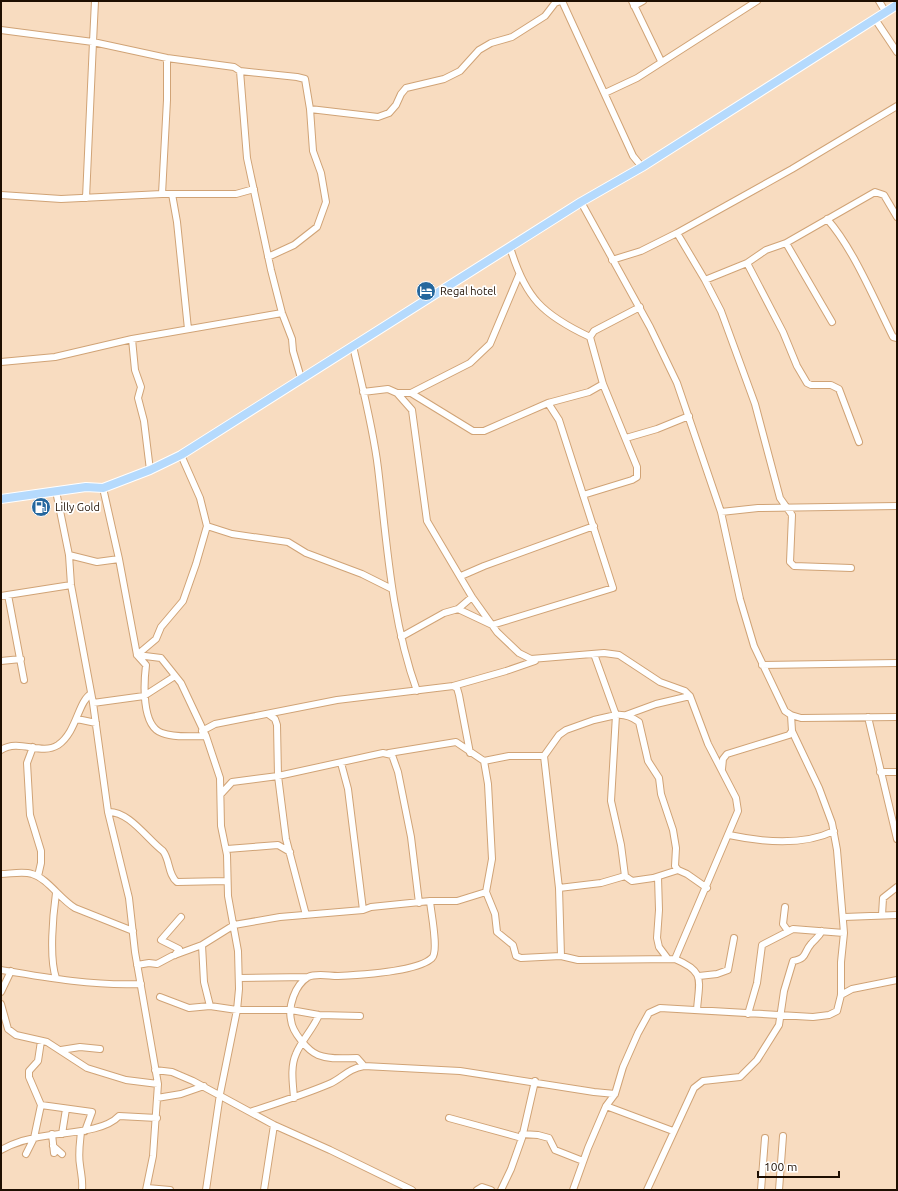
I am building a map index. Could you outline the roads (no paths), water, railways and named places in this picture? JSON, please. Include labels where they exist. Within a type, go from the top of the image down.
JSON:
[{"type":"main road","points":[[1,499],[86,487],[103,488],[150,470],[181,454],[581,202],[642,167],[875,19],[885,11],[897,5]]},
{"type":"street","points":[[86,198],[95,1]]},
{"type":"street","points":[[310,109],[378,117],[389,113],[396,105],[400,94],[406,88],[444,79],[460,71],[479,50],[491,43],[512,37],[545,16],[556,3],[561,1],[634,156],[642,167]]},
{"type":"street","points":[[643,1],[633,3],[661,61]]},
{"type":"street","points":[[605,93],[637,78],[661,61],[757,1]]},
{"type":"street","points":[[879,1],[885,11]]},
{"type":"street","points":[[875,19],[897,52]]},
{"type":"street","points":[[1,30],[93,42],[167,58],[234,67],[240,71],[305,79],[310,109],[313,151],[320,173],[326,202],[317,227],[294,245],[268,257]]},
{"type":"street","points":[[162,194],[167,100],[167,58]]},
{"type":"street","points":[[240,71],[244,138],[254,189],[268,257],[282,313],[292,339],[293,352],[301,378]]},
{"type":"street","points":[[612,260],[641,251],[676,234],[774,179],[897,106]]},
{"type":"street","points":[[1,195],[61,199],[162,194],[236,194],[254,189]]},
{"type":"street","points":[[705,280],[746,263],[766,250],[786,243],[875,192],[884,195],[897,217]]},
{"type":"street","points":[[172,194],[177,222],[188,328]]},
{"type":"street","points":[[581,202],[640,308],[677,383],[720,512],[740,600],[754,646],[785,711],[791,715],[801,718],[897,717]]},
{"type":"street","points":[[827,219],[835,228],[867,284],[893,337],[897,338]]},
{"type":"street","points":[[676,234],[705,280],[721,311],[755,404],[780,498],[792,515],[790,562],[792,565],[851,568]]},
{"type":"street","points":[[786,243],[832,322]]},
{"type":"street","points":[[510,247],[519,275],[526,289],[541,307],[571,328],[590,337]]},
{"type":"street","points":[[746,263],[783,332],[803,378],[811,385],[831,385],[839,388],[859,442]]},
{"type":"street","points":[[397,394],[411,393],[470,363],[490,344],[519,275]]},
{"type":"street","points":[[583,495],[632,480],[637,477],[637,467],[603,384],[590,337],[594,331],[640,308]]},
{"type":"street","points":[[1,362],[55,357],[188,328],[282,313]]},
{"type":"street","points":[[132,339],[135,370],[141,387],[138,398],[144,421],[150,470]]},
{"type":"street","points":[[353,346],[378,468],[392,589],[401,637],[409,669],[417,690]]},
{"type":"street","points":[[411,393],[474,431],[484,431],[548,403],[589,392],[603,384]]},
{"type":"street","points":[[363,392],[388,389],[397,394],[412,410],[427,521],[461,576],[472,597],[492,625],[519,653],[530,659],[538,660]]},
{"type":"street","points":[[458,609],[492,625],[614,588],[559,420],[548,403]]},
{"type":"street","points":[[626,438],[657,429],[689,416]]},
{"type":"street","points":[[137,655],[156,639],[161,627],[183,601],[206,526],[200,498],[181,454]]},
{"type":"street","points":[[103,488],[119,560],[137,655],[146,665],[144,696],[152,726],[160,733],[204,734],[215,724],[337,700],[453,686],[538,660],[604,653],[619,655],[660,682],[686,691],[690,696],[708,744],[722,769],[738,805],[737,818],[676,959]]},
{"type":"street","points":[[56,491],[69,555],[71,585],[93,703],[108,812],[126,884],[158,1084],[157,1118],[153,1156],[147,1189],[170,1190]]},
{"type":"street","points":[[720,512],[787,507],[897,506]]},
{"type":"street","points":[[206,526],[232,534],[281,540],[306,553],[362,574],[392,589]]},
{"type":"street","points":[[461,576],[484,566],[594,526]]},
{"type":"street","points":[[69,555],[97,562],[119,560]]},
{"type":"street","points":[[1,596],[71,585]]},
{"type":"street","points":[[8,595],[24,680]]},
{"type":"street","points":[[401,637],[444,613],[458,609],[472,597]]},
{"type":"street","points":[[594,654],[616,715],[611,801],[626,876],[632,881],[658,877],[678,870]]},
{"type":"street","points":[[137,655],[160,658],[175,676],[204,734],[220,778],[221,826],[227,849],[228,896],[238,951],[239,978],[237,1010],[220,1094],[206,1190]]},
{"type":"street","points":[[1,661],[20,659]]},
{"type":"street","points":[[762,665],[897,663]]},
{"type":"street","points":[[93,703],[144,696],[175,676]]},
{"type":"street","points":[[453,686],[457,688],[459,695],[470,753]]},
{"type":"street","points":[[1,750],[12,745],[50,748],[57,745],[72,730],[85,698],[91,694]]},
{"type":"street","points":[[561,956],[559,888],[544,756],[559,735],[566,730],[594,720],[616,715],[626,715],[656,704],[690,696]]},
{"type":"street","points":[[268,714],[275,719],[277,725],[278,776],[286,839],[306,915]]},
{"type":"street","points":[[626,715],[639,722],[648,761],[659,778],[660,794],[673,830],[676,848],[675,866],[678,870],[687,874],[707,888]]},
{"type":"street","points":[[573,1190],[583,1161],[606,1106],[615,1094],[623,1067],[649,1013],[660,1008],[813,1017],[829,1015],[836,1011],[841,995],[841,962],[844,917],[834,831],[819,788],[792,731],[791,715]]},
{"type":"street","points":[[868,718],[897,840]]},
{"type":"street","points":[[77,719],[96,723]]},
{"type":"street","points":[[722,769],[723,759],[727,754],[789,735],[792,731]]},
{"type":"street","points":[[220,778],[232,782],[278,776],[389,753],[456,742],[465,732]]},
{"type":"street","points":[[456,742],[470,753],[484,761],[509,756],[544,756]]},
{"type":"street","points":[[33,747],[27,763],[30,815],[41,851],[41,863],[38,876]]},
{"type":"street","points":[[389,753],[394,758],[408,823],[419,903]]},
{"type":"street","points":[[484,761],[488,784],[492,859],[486,892],[495,914],[497,932],[513,945],[516,956],[521,958],[561,956],[578,960],[676,959],[691,966],[699,976],[697,1010]]},
{"type":"street","points":[[341,763],[348,789],[363,910]]},
{"type":"street","points":[[880,772],[897,772]]},
{"type":"street","points":[[221,794],[232,782]]},
{"type":"street","points":[[108,812],[119,812],[163,851],[173,879],[176,882],[227,881]]},
{"type":"street","points":[[730,835],[754,840],[788,840],[822,837],[834,831]]},
{"type":"street","points":[[227,849],[278,845],[286,839]]},
{"type":"street","points":[[278,845],[290,852]]},
{"type":"street","points":[[1,874],[31,873],[38,876],[75,908],[133,931]]},
{"type":"street","points":[[559,888],[601,883],[626,876]]},
{"type":"street","points":[[658,877],[659,910],[657,938],[659,947],[668,959]]},
{"type":"street","points":[[882,915],[882,898],[897,886]]},
{"type":"street","points":[[138,965],[149,963],[158,964],[175,955],[202,945],[234,926],[280,917],[363,910],[371,907],[457,901],[486,892]]},
{"type":"street","points":[[56,893],[53,918],[53,961],[56,978]]},
{"type":"street","points":[[239,978],[308,977],[403,970],[420,965],[432,958],[436,950],[430,902]]},
{"type":"street","points":[[785,907],[784,924],[788,931]]},
{"type":"street","points":[[844,917],[897,915]]},
{"type":"street","points":[[175,955],[180,948],[161,940],[181,918]]},
{"type":"street","points":[[748,1014],[757,983],[762,945],[793,929],[844,933]]},
{"type":"street","points":[[647,1190],[691,1092],[696,1085],[703,1081],[736,1078],[748,1071],[769,1043],[780,1025],[784,991],[793,961],[800,960],[806,955],[809,945],[818,938],[822,931]]},
{"type":"street","points":[[699,976],[716,974],[728,970],[734,938]]},
{"type":"street","points":[[202,945],[204,982],[210,1006]]},
{"type":"street","points":[[1,970],[89,984],[141,984]]},
{"type":"street","points":[[1,1000],[1,992],[11,971]]},
{"type":"street","points":[[308,977],[296,990],[291,1010],[292,1026],[304,1042],[316,1054],[326,1058],[357,1058],[364,1066]]},
{"type":"street","points":[[841,995],[852,989],[897,980]]},
{"type":"street","points":[[160,997],[189,1008],[210,1006],[237,1010],[291,1010],[319,1015],[360,1016]]},
{"type":"street","points":[[1,1004],[8,1030],[16,1035],[41,1041],[61,1050],[87,1068],[126,1080],[158,1084]]},
{"type":"street","points":[[294,1098],[292,1071],[296,1053],[313,1028],[319,1015]]},
{"type":"street","points":[[26,1154],[34,1138],[41,1105],[29,1077],[29,1071],[38,1061],[41,1041]]},
{"type":"street","points":[[61,1050],[80,1047],[100,1049]]},
{"type":"street","points":[[250,1112],[294,1098],[331,1083],[349,1070],[364,1066],[460,1071],[615,1094]]},
{"type":"street","points":[[155,1070],[172,1072],[204,1086],[274,1126],[330,1150],[412,1190]]},
{"type":"street","points":[[501,1190],[511,1169],[522,1136],[535,1081]]},
{"type":"street","points":[[158,1098],[180,1094],[204,1086]]},
{"type":"street","points":[[41,1105],[92,1112],[83,1132],[80,1164],[83,1177],[82,1190]]},
{"type":"street","points":[[606,1106],[673,1131]]},
{"type":"street","points":[[62,1134],[66,1109]]},
{"type":"street","points":[[1,1150],[34,1138],[52,1134],[83,1132],[114,1122],[119,1116],[157,1118]]},
{"type":"street","points":[[90,1117],[103,1125]]},
{"type":"street","points":[[449,1118],[522,1136],[538,1135],[549,1138],[555,1150],[583,1161]]},
{"type":"street","points":[[264,1190],[274,1126]]},
{"type":"street","points":[[52,1134],[54,1153]]},
{"type":"street","points":[[779,1190],[783,1136]]},
{"type":"street","points":[[761,1190],[765,1138]]},
{"type":"street","points":[[53,1146],[62,1154]]},
{"type":"street","points":[[477,1190],[482,1187],[491,1190]]},
{"type":"place","name":"Regal hotel","points":[[426,291]]},
{"type":"place","name":"Lilly Gold","points":[[41,507]]}]
